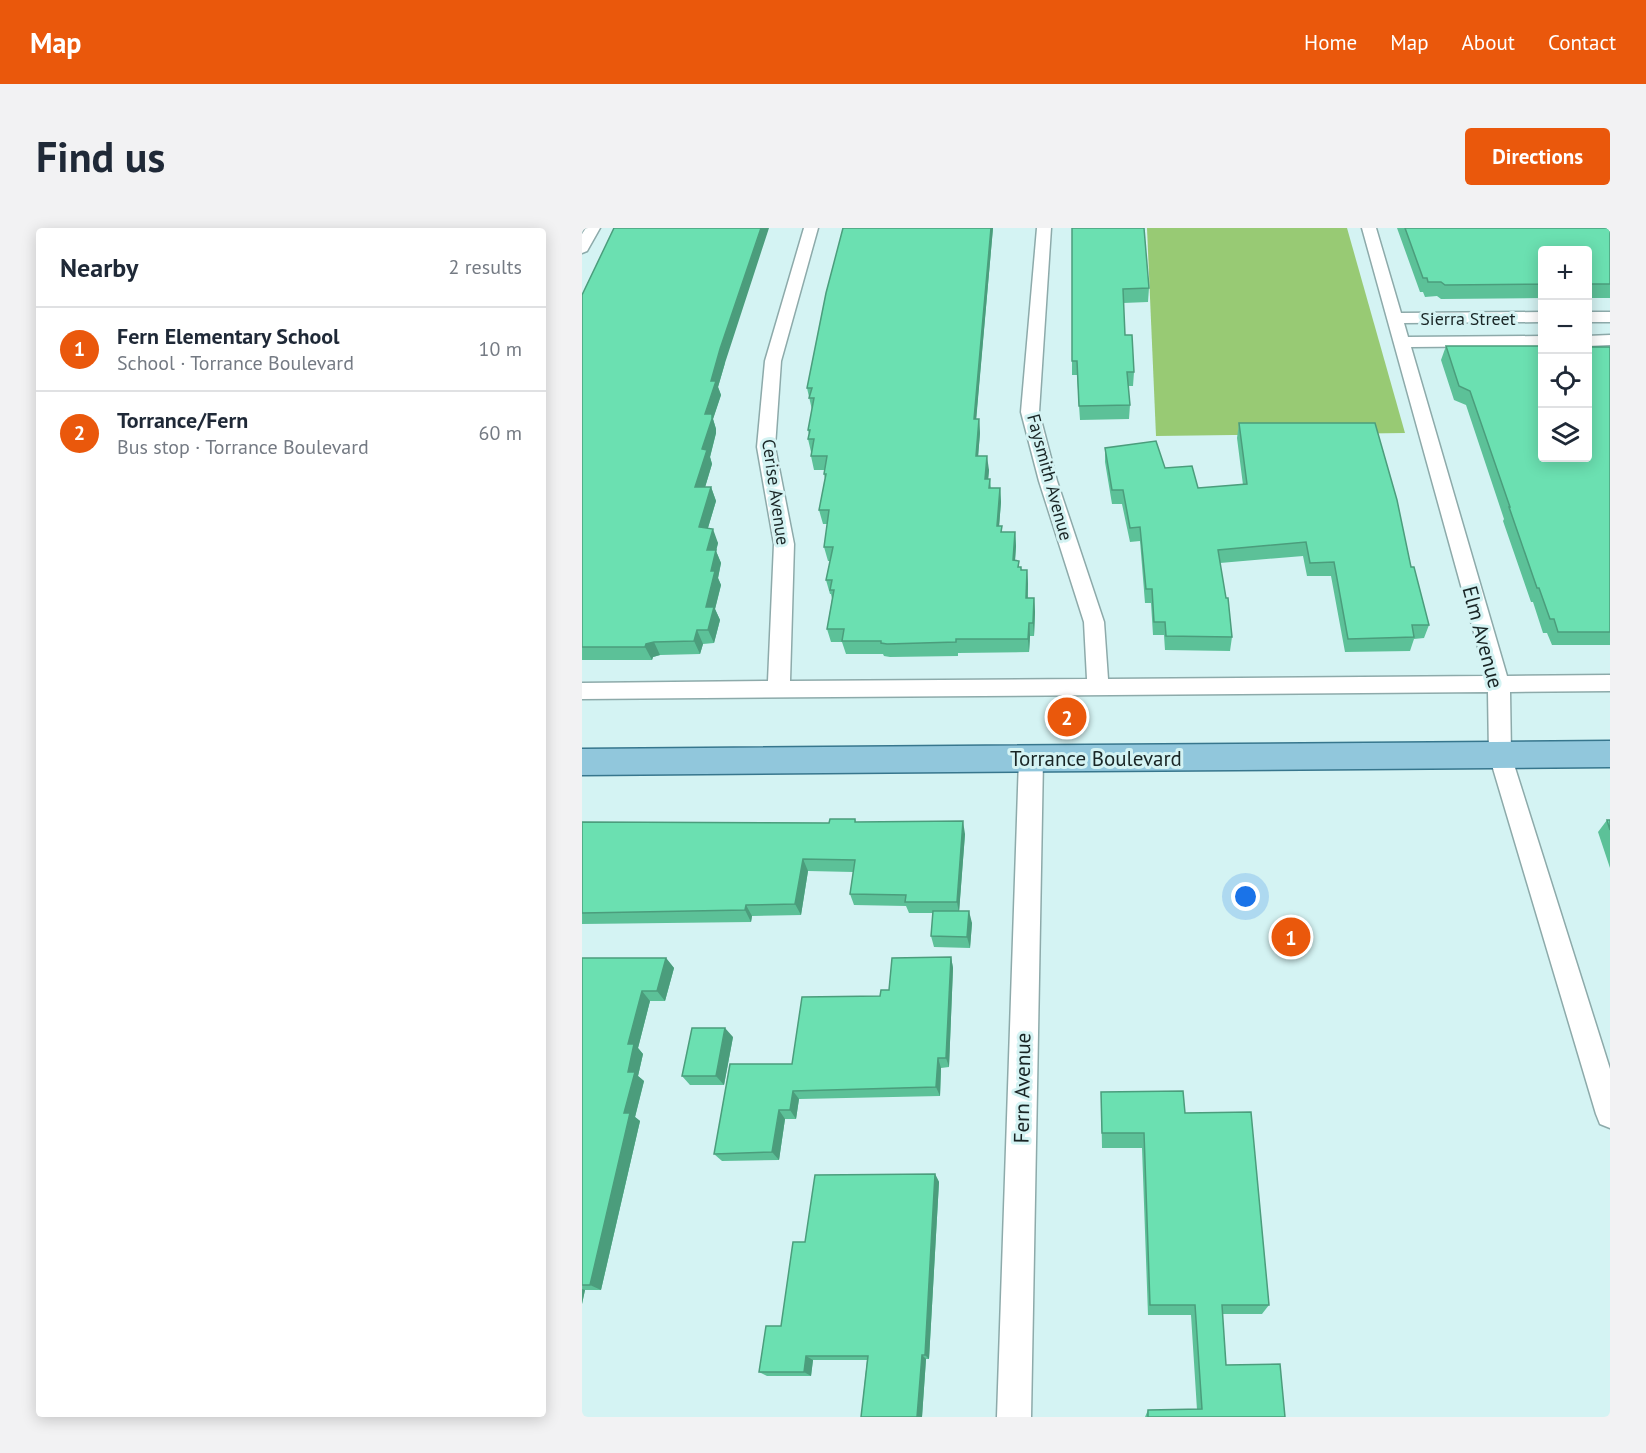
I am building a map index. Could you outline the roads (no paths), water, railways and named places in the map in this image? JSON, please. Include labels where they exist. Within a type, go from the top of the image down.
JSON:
[{"type":"main road","name":"Torrance Boulevard","points":[[582,762],[1610,754]]},
{"type":"street","points":[[582,248],[592,228]]},
{"type":"street","name":"Cerise Avenue","points":[[779,689],[784,544],[766,447],[773,361],[811,228]]},
{"type":"street","name":"Faysmith Avenue","points":[[1044,228],[1030,412],[1048,481],[1094,622],[1098,687]]},
{"type":"street","name":"Elm Avenue","points":[[1369,228],[1499,684],[1500,755],[1610,1114]]},
{"type":"street","name":"Sierra Street","points":[[1393,318],[1538,317]]},
{"type":"street","points":[[1592,317],[1610,317]]},
{"type":"street","points":[[1592,341],[1610,340]]},
{"type":"street","name":"Sierra Street","points":[[1400,342],[1538,341]]},
{"type":"street","points":[[582,691],[1610,683]]},
{"type":"street","name":"Fern Avenue","points":[[1014,1417],[1030,759]]},
{"type":"place","name":"Torrance/Fern","points":[[1067,717]]},
{"type":"place","name":"Fern Elementary School","points":[[1291,937]]}]
